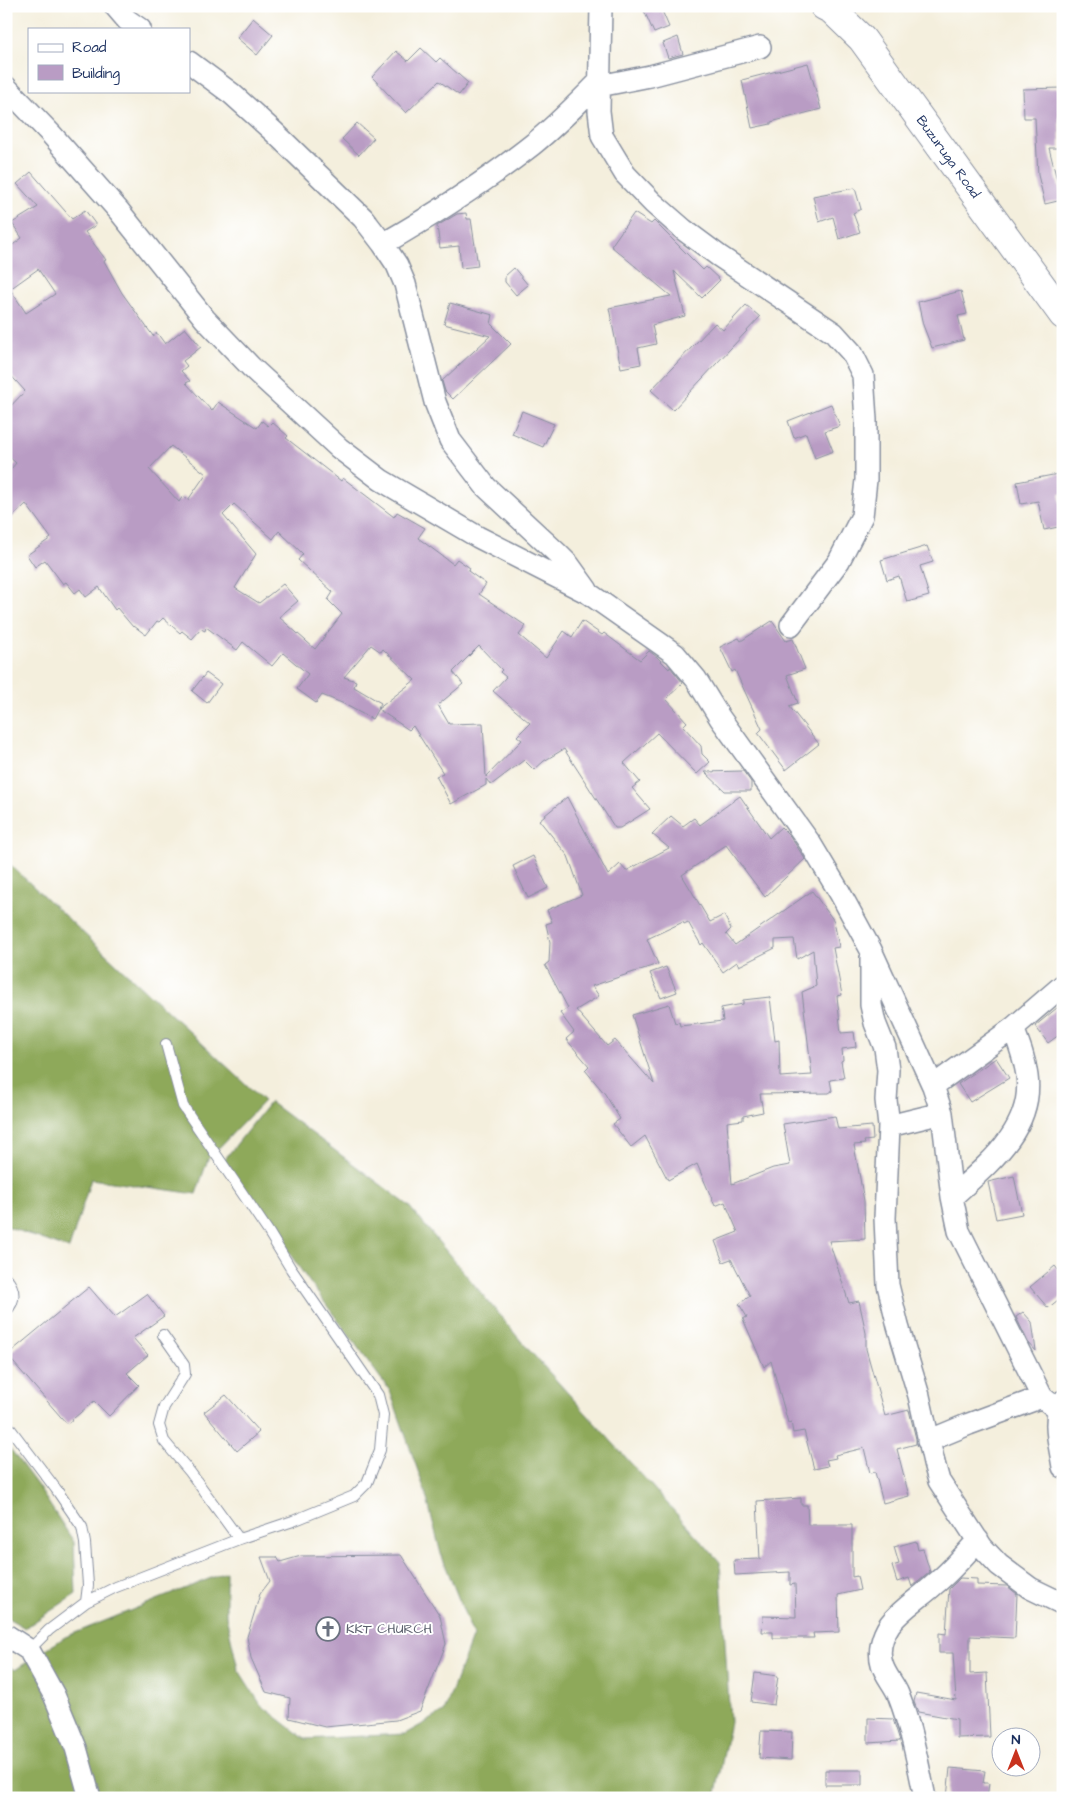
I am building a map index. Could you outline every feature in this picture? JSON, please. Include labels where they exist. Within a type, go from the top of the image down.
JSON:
[{"type":"main road","name":"Buzuruga Road","points":[[824,6],[832,10],[862,39],[1063,315]]},
{"type":"street","points":[[115,6],[127,20],[139,28]]},
{"type":"street","points":[[601,6],[599,111],[602,136],[626,174],[653,203],[691,235],[834,333],[852,353],[863,374],[866,420],[866,480],[862,516],[839,561],[792,625]]},
{"type":"street","points":[[383,244],[427,219],[493,175],[534,143],[599,84],[650,76],[760,47]]},
{"type":"street","points":[[190,63],[232,94],[274,132],[363,218],[383,244],[397,265],[406,284],[435,402],[450,440],[486,487],[569,565],[588,593]]},
{"type":"street","points":[[6,87],[51,134],[119,211],[205,319],[251,367],[339,448],[381,480],[478,537],[588,593],[675,654],[696,679],[720,718],[810,843],[871,950],[933,1086],[942,1113],[952,1197],[959,1231],[1054,1402],[1063,1467]]},
{"type":"street","points":[[871,950],[871,1005],[875,1023],[885,1048],[888,1070],[886,1100],[889,1126],[885,1218],[888,1285],[919,1396],[928,1441],[939,1481],[978,1540],[999,1564],[1030,1588],[1063,1604]]},
{"type":"street","points":[[933,1086],[1013,1028],[1063,985]]},
{"type":"street","points":[[952,1197],[991,1162],[1012,1136],[1022,1119],[1028,1077],[1022,1052],[1013,1028]]},
{"type":"street","points":[[889,1126],[942,1113]]},
{"type":"street","points":[[928,1441],[969,1424],[1054,1402]]},
{"type":"street","points":[[924,1798],[904,1712],[898,1692],[888,1677],[882,1663],[880,1643],[889,1625],[907,1606],[956,1565],[978,1540]]},
{"type":"street","points":[[6,1635],[29,1650],[54,1695],[76,1748],[90,1798]]},
{"type":"lane","points":[[29,1650],[49,1630],[86,1602],[116,1587],[302,1518],[354,1496],[368,1483],[380,1450],[382,1415],[378,1395],[290,1269],[268,1231],[183,1106],[166,1044]]},
{"type":"lane","points":[[6,1278],[13,1288],[15,1296],[12,1305],[6,1312]]},
{"type":"lane","points":[[164,1335],[184,1365],[184,1374],[164,1407],[159,1425],[164,1441],[190,1472],[239,1540]]},
{"type":"lane","points":[[6,1424],[56,1489],[82,1527],[88,1586],[86,1602]]},
{"type":"green space","points":[[6,861],[264,1101],[208,1159],[196,1194],[91,1179],[69,1249],[6,1226]]},
{"type":"green space","points":[[270,1102],[408,1205],[521,1341],[720,1562],[730,1722],[715,1798],[6,1798],[6,1664],[15,1670],[65,1637],[226,1572],[226,1616],[238,1669],[261,1705],[305,1739],[405,1734],[444,1712],[473,1635],[441,1554],[425,1491],[390,1391],[308,1280],[224,1160]]},
{"type":"green space","points":[[6,1443],[37,1485],[74,1542],[76,1594],[25,1628],[6,1617]]},
{"type":"building","points":[[642,6],[660,6],[669,27],[654,33]]},
{"type":"building","points":[[253,18],[273,35],[257,55],[237,38]]},
{"type":"building","points":[[678,37],[683,54],[668,58],[663,43]]},
{"type":"building","points":[[421,48],[436,62],[440,58],[468,83],[459,95],[439,81],[406,113],[372,77],[396,51],[408,61]]},
{"type":"building","points":[[808,63],[821,109],[752,128],[742,80]]},
{"type":"building","points":[[1063,88],[1063,115],[1059,116],[1060,148],[1049,148],[1062,200],[1045,204],[1038,175],[1035,118],[1024,118],[1023,89]]},
{"type":"building","points":[[357,123],[374,138],[359,155],[342,139]]},
{"type":"building","points":[[31,172],[72,219],[85,210],[96,225],[85,232],[106,260],[104,261],[122,293],[153,336],[157,333],[165,344],[185,328],[201,347],[183,361],[187,366],[181,371],[190,381],[186,383],[212,411],[218,402],[257,428],[262,421],[268,426],[272,422],[288,436],[286,438],[341,481],[343,478],[394,517],[397,512],[425,528],[418,538],[453,564],[457,559],[470,568],[468,571],[486,584],[479,594],[526,626],[519,635],[546,658],[564,631],[572,637],[582,621],[602,635],[604,633],[640,660],[649,651],[669,669],[670,667],[683,683],[666,699],[687,722],[683,726],[701,746],[702,754],[710,762],[697,774],[657,733],[624,763],[640,782],[632,788],[650,809],[620,828],[615,828],[564,749],[544,761],[534,770],[524,760],[491,785],[486,779],[486,785],[451,804],[436,776],[443,773],[413,726],[409,730],[378,709],[415,680],[383,649],[381,652],[371,645],[344,677],[356,681],[354,687],[381,703],[372,719],[322,695],[316,703],[297,689],[308,674],[283,653],[272,666],[243,642],[237,650],[206,627],[205,631],[201,629],[192,639],[182,631],[180,633],[163,618],[159,622],[157,621],[146,635],[133,627],[117,608],[115,610],[99,587],[86,597],[80,589],[75,593],[66,582],[63,584],[45,560],[35,567],[27,555],[51,538],[26,504],[6,523],[6,475],[16,463],[6,454],[6,411],[25,391],[6,370],[6,250],[22,238],[12,223],[38,207],[17,184]],"holes":[[[38,269],[55,294],[26,313],[10,289]],[[171,446],[206,474],[188,500],[183,496],[179,502],[149,469]],[[234,504],[273,539],[279,531],[303,554],[298,560],[333,592],[328,600],[342,614],[315,649],[279,617],[298,601],[283,584],[259,603],[235,588],[256,554],[223,515]],[[479,646],[502,670],[500,672],[506,677],[493,691],[530,723],[517,736],[522,740],[486,777],[483,723],[449,724],[438,705],[463,684],[453,672]]]},
{"type":"building","points":[[855,188],[861,209],[853,213],[860,232],[839,239],[833,217],[819,222],[813,196]]},
{"type":"building","points":[[466,213],[467,219],[471,219],[478,266],[461,268],[459,246],[440,248],[437,226],[457,214]]},
{"type":"building","points":[[634,213],[651,224],[654,221],[703,270],[706,267],[720,280],[702,298],[674,271],[685,316],[652,325],[656,344],[638,348],[641,364],[621,368],[609,308],[671,296],[611,246]]},
{"type":"building","points":[[514,268],[528,285],[516,295],[505,282],[505,276]]},
{"type":"building","points":[[961,291],[967,314],[958,316],[964,340],[932,348],[923,325],[918,302]]},
{"type":"building","points":[[450,303],[493,315],[491,324],[511,344],[453,399],[445,391],[442,381],[490,336],[444,324]]},
{"type":"building","points":[[746,305],[760,317],[673,410],[651,390],[715,323],[723,330]]},
{"type":"building","points":[[831,404],[840,426],[825,431],[833,451],[815,458],[806,433],[794,438],[788,421]]},
{"type":"building","points":[[522,411],[554,424],[543,447],[512,434]]},
{"type":"building","points":[[1063,473],[1063,494],[1059,494],[1063,526],[1044,530],[1038,501],[1021,504],[1017,482]]},
{"type":"building","points":[[927,546],[933,562],[920,566],[929,596],[907,602],[899,576],[887,580],[881,560]]},
{"type":"building","points":[[772,621],[786,641],[793,639],[805,669],[787,675],[798,703],[789,706],[819,744],[786,770],[758,733],[762,729],[735,670],[732,672],[720,647],[739,638],[741,641]]},
{"type":"building","points":[[206,673],[221,684],[207,703],[192,691]]},
{"type":"building","points":[[743,771],[751,782],[751,791],[725,791],[705,772]]},
{"type":"building","points":[[740,796],[769,838],[781,827],[790,836],[805,859],[765,897],[726,845],[682,875],[710,922],[724,915],[731,929],[726,934],[735,945],[812,891],[834,921],[839,947],[833,948],[842,995],[837,996],[841,1033],[854,1032],[856,1047],[842,1049],[843,1060],[841,1061],[844,1078],[830,1080],[832,1091],[829,1093],[760,1094],[763,1112],[743,1116],[743,1120],[727,1122],[732,1184],[773,1168],[790,1165],[783,1124],[835,1116],[838,1129],[872,1126],[873,1140],[864,1141],[865,1144],[854,1145],[864,1201],[865,1239],[829,1241],[849,1303],[859,1301],[866,1333],[866,1349],[885,1416],[909,1410],[916,1444],[897,1449],[909,1496],[883,1503],[875,1472],[870,1473],[864,1448],[835,1455],[836,1458],[826,1460],[828,1466],[814,1469],[804,1431],[793,1433],[791,1422],[788,1423],[771,1361],[764,1367],[743,1319],[747,1317],[739,1304],[750,1296],[731,1259],[723,1262],[715,1241],[738,1232],[725,1202],[715,1206],[697,1164],[668,1180],[645,1136],[631,1147],[613,1124],[620,1119],[605,1094],[585,1070],[589,1066],[566,1039],[574,1032],[560,1013],[568,1008],[545,965],[549,962],[550,942],[546,924],[552,922],[547,910],[582,895],[568,856],[539,820],[567,797],[608,875],[620,864],[626,871],[669,848],[652,834],[671,816],[683,826],[694,818],[700,825]],"holes":[[[683,922],[684,924],[688,922],[701,945],[703,943],[723,972],[737,962],[739,966],[775,948],[775,940],[794,939],[797,959],[813,950],[816,986],[802,992],[812,1075],[780,1077],[779,1040],[775,1041],[770,997],[743,1000],[743,1004],[721,1008],[723,1021],[680,1026],[679,1022],[675,1023],[669,1004],[632,1015],[654,1084],[615,1040],[607,1046],[576,1010],[599,996],[592,986],[658,964],[647,939]]]},
{"type":"building","points":[[533,856],[548,888],[528,898],[513,866]]},
{"type":"building","points":[[666,967],[677,992],[661,998],[650,973]]},
{"type":"building","points":[[1063,1003],[1063,1032],[1048,1043],[1035,1026]]},
{"type":"building","points":[[996,1058],[1009,1078],[970,1102],[958,1084]]},
{"type":"building","points":[[1014,1176],[1022,1214],[996,1219],[988,1182]]},
{"type":"building","points":[[1055,1266],[1063,1276],[1063,1296],[1048,1308],[1030,1287]]},
{"type":"building","points":[[89,1287],[115,1317],[147,1294],[164,1316],[133,1338],[148,1355],[127,1373],[139,1385],[109,1416],[94,1401],[67,1424],[7,1355]]},
{"type":"building","points":[[1023,1312],[1032,1322],[1036,1351],[1028,1342],[1016,1317]]},
{"type":"building","points":[[226,1395],[259,1432],[237,1451],[204,1412]]},
{"type":"building","points":[[801,1498],[801,1505],[807,1505],[808,1525],[852,1525],[852,1577],[857,1576],[860,1590],[838,1595],[839,1632],[813,1633],[814,1638],[773,1638],[773,1632],[762,1632],[763,1616],[796,1617],[795,1584],[790,1585],[790,1572],[735,1575],[734,1560],[760,1559],[757,1501]]},
{"type":"building","points":[[916,1541],[918,1550],[923,1549],[930,1572],[912,1587],[909,1578],[897,1582],[892,1566],[899,1564],[894,1547]]},
{"type":"building","points":[[401,1555],[440,1616],[446,1644],[420,1711],[396,1720],[325,1727],[289,1718],[290,1698],[266,1692],[251,1658],[247,1637],[260,1594],[270,1581],[261,1557],[277,1557],[280,1562],[301,1556]]},
{"type":"building","points":[[960,1578],[977,1579],[977,1585],[1007,1586],[1017,1594],[1015,1638],[970,1636],[970,1674],[987,1673],[990,1737],[957,1738],[957,1719],[918,1712],[914,1702],[916,1693],[956,1700],[953,1653],[939,1653],[939,1633],[946,1634],[949,1589]]},
{"type":"building","points":[[755,1673],[778,1676],[774,1705],[751,1702]]},
{"type":"building","points":[[868,1718],[893,1719],[900,1741],[868,1743]]},
{"type":"building","points":[[761,1731],[792,1732],[791,1760],[759,1758]]},
{"type":"building","points":[[950,1768],[985,1771],[983,1783],[989,1783],[987,1798],[947,1798]]},
{"type":"building","points":[[825,1770],[862,1770],[862,1785],[825,1785]]},
{"type":"place","name":"KKT CHURCH","points":[[328,1629]]}]
